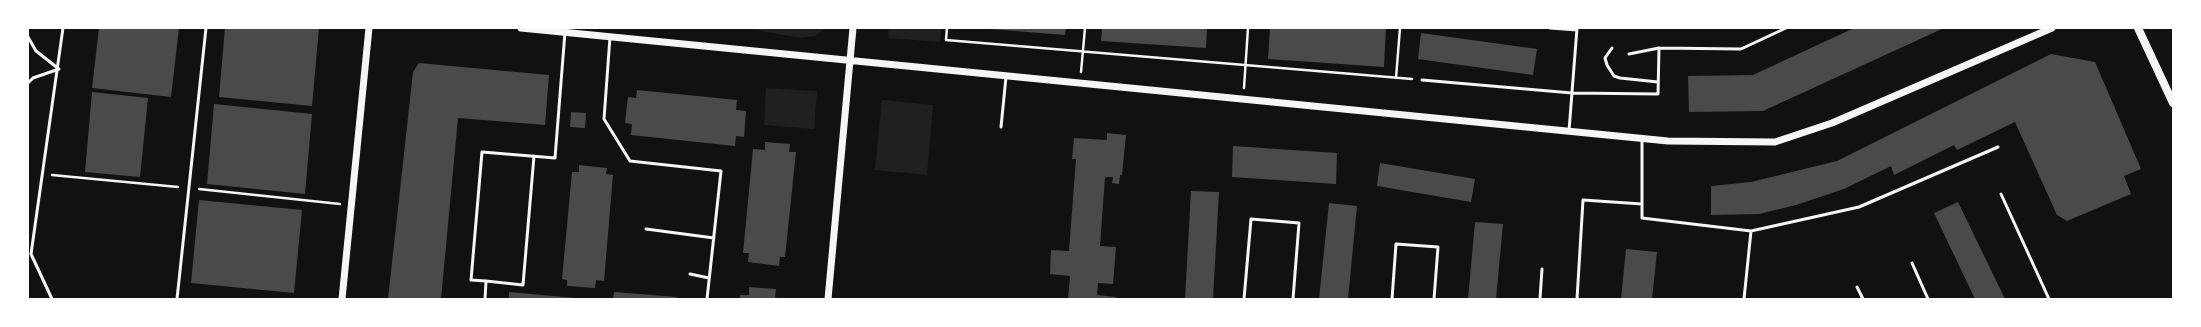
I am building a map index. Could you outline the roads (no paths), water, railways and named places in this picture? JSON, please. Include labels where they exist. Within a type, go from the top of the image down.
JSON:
[{"type":"main road","points":[[2138,28],[2173,103]]},
{"type":"street","points":[[342,299],[369,28]]},
{"type":"street","points":[[521,28],[1668,141],[1775,142],[1832,123],[2052,28]]},
{"type":"street","points":[[828,299],[853,28]]},
{"type":"lane","points":[[52,299],[30,255],[59,69],[63,28]]},
{"type":"lane","points":[[177,299],[206,28]]},
{"type":"lane","points":[[1550,28],[1577,29],[1569,131]]},
{"type":"lane","points":[[1629,54],[1659,48],[1740,49],[1786,28]]},
{"type":"lane","points":[[534,156],[523,285],[471,280],[482,152],[534,156],[554,158],[565,32]]},
{"type":"lane","points":[[28,37],[36,52],[59,69]]},
{"type":"lane","points":[[610,37],[604,119],[630,161],[721,171],[707,299]]},
{"type":"lane","points":[[1612,48],[1605,58],[1614,76],[1658,82]]},
{"type":"lane","points":[[1422,80],[1572,93],[1658,94],[1659,48]]},
{"type":"lane","points":[[28,83],[33,78],[59,69]]},
{"type":"lane","points":[[1001,127],[1006,76]]},
{"type":"lane","points":[[1642,138],[1642,218],[1751,231],[1859,207],[1998,147]]},
{"type":"lane","points":[[2001,194],[2049,299]]},
{"type":"lane","points":[[1578,299],[1583,200],[1642,204]]},
{"type":"lane","points":[[1244,299],[1251,219],[1299,223],[1293,299]]},
{"type":"lane","points":[[646,229],[714,238]]},
{"type":"lane","points":[[1744,299],[1751,231]]},
{"type":"lane","points":[[1392,299],[1396,244],[1438,247],[1434,299]]},
{"type":"lane","points":[[1912,263],[1928,299]]},
{"type":"lane","points":[[1540,299],[1542,269]]},
{"type":"lane","points":[[690,274],[709,278]]},
{"type":"lane","points":[[485,299],[486,281]]},
{"type":"lane","points":[[1857,287],[1863,299]]}]
